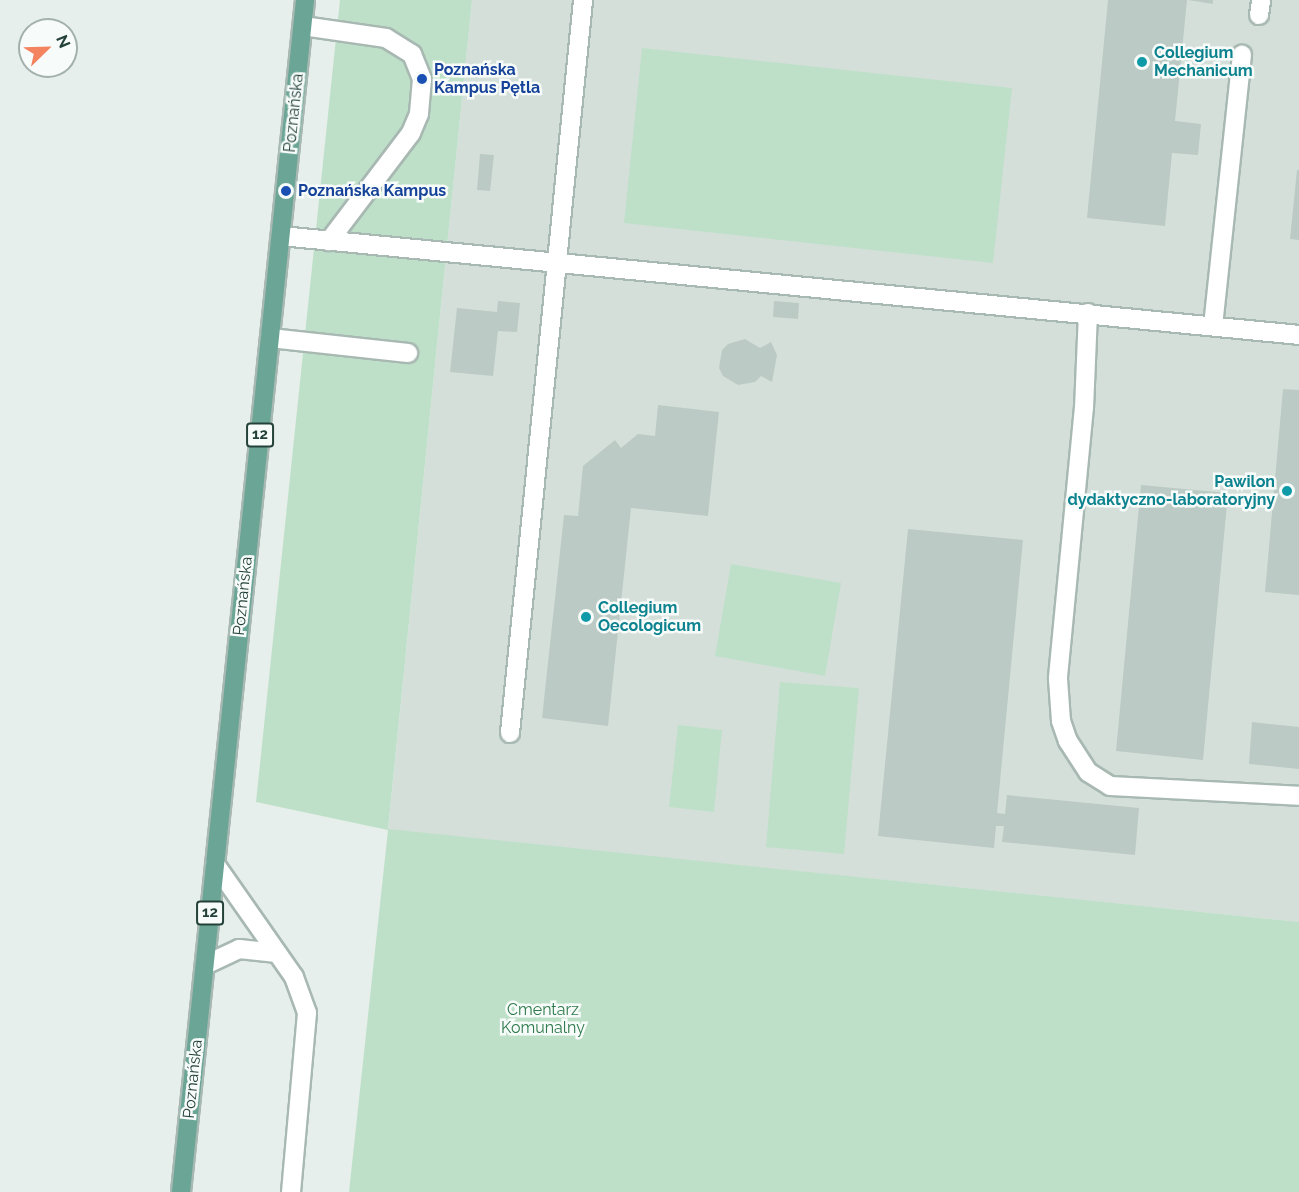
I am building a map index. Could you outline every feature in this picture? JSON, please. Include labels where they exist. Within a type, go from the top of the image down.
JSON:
[{"type":"main road","name":"Poznańska","points":[[181,1192],[306,0]]},
{"type":"lane","points":[[510,733],[583,0]]},
{"type":"lane","points":[[303,26],[386,38],[412,54],[422,79],[419,114],[411,133],[329,241]]},
{"type":"lane","points":[[1213,326],[1242,56]]},
{"type":"lane","points":[[281,236],[1299,335]]},
{"type":"lane","points":[[1088,313],[1084,407],[1058,679],[1061,721],[1068,741],[1088,772],[1110,786],[1299,796]]},
{"type":"lane","points":[[270,338],[408,353]]},
{"type":"lane","points":[[215,864],[294,977],[307,1013],[291,1192]]},
{"type":"lane","points":[[205,965],[240,949],[277,953]]},
{"type":"shaded area","points":[[472,0],[1299,0],[1299,922],[388,830]]},
{"type":"green space","name":"Cmentarz Komunalny","points":[[340,0],[472,0],[388,829],[1299,922],[1299,1192],[349,1192],[388,830],[256,802]]},
{"type":"green space","points":[[642,48],[1012,88],[993,263],[624,223]]},
{"type":"green space","points":[[731,564],[841,583],[825,676],[715,656]]},
{"type":"green space","points":[[780,682],[859,688],[844,854],[766,847]]},
{"type":"green space","points":[[678,725],[722,730],[714,812],[669,807]]},
{"type":"building","name":"Collegium Mechanicum","points":[[1108,0],[1187,0],[1175,121],[1201,124],[1198,155],[1172,153],[1165,226],[1087,218]]},
{"type":"building","points":[[1188,0],[1213,0],[1213,4]]},
{"type":"building","points":[[480,154],[494,155],[490,191],[477,190]]},
{"type":"building","points":[[1297,170],[1299,170],[1299,240],[1290,239]]},
{"type":"building","points":[[498,301],[520,303],[517,332],[498,331],[493,376],[450,372],[457,308],[497,312]]},
{"type":"building","points":[[774,301],[799,303],[798,319],[773,317]]},
{"type":"building","points":[[745,339],[760,348],[771,342],[777,355],[772,382],[761,376],[755,382],[738,385],[723,376],[719,368],[722,350],[728,344]]},
{"type":"building","name":"Pawilon dydaktyczno-laboratoryjny","points":[[1283,389],[1299,390],[1299,595],[1265,592]]},
{"type":"building","name":"Collegium Oecologicum","points":[[658,405],[719,412],[708,516],[631,508],[608,726],[542,718],[564,515],[578,516],[583,466],[615,440],[621,448],[638,434],[655,436]]},
{"type":"building","points":[[1141,485],[1228,493],[1203,760],[1116,751]]},
{"type":"building","points":[[908,529],[1023,540],[997,813],[1005,814],[1007,795],[1139,808],[1135,855],[1002,842],[1004,826],[996,826],[994,848],[878,836]]},
{"type":"building","points":[[1252,722],[1299,727],[1299,769],[1249,764]]},
{"type":"place","name":"Collegium Mechanicum","points":[[1142,62]]},
{"type":"place","name":"Poznańska Kampus Pętla","points":[[422,79]]},
{"type":"place","name":"Poznańska Kampus","points":[[286,191]]},
{"type":"place","name":"Pawilon dydaktyczno-laboratoryjny","points":[[1287,491]]},
{"type":"place","name":"Collegium Oecologicum","points":[[586,617]]}]
